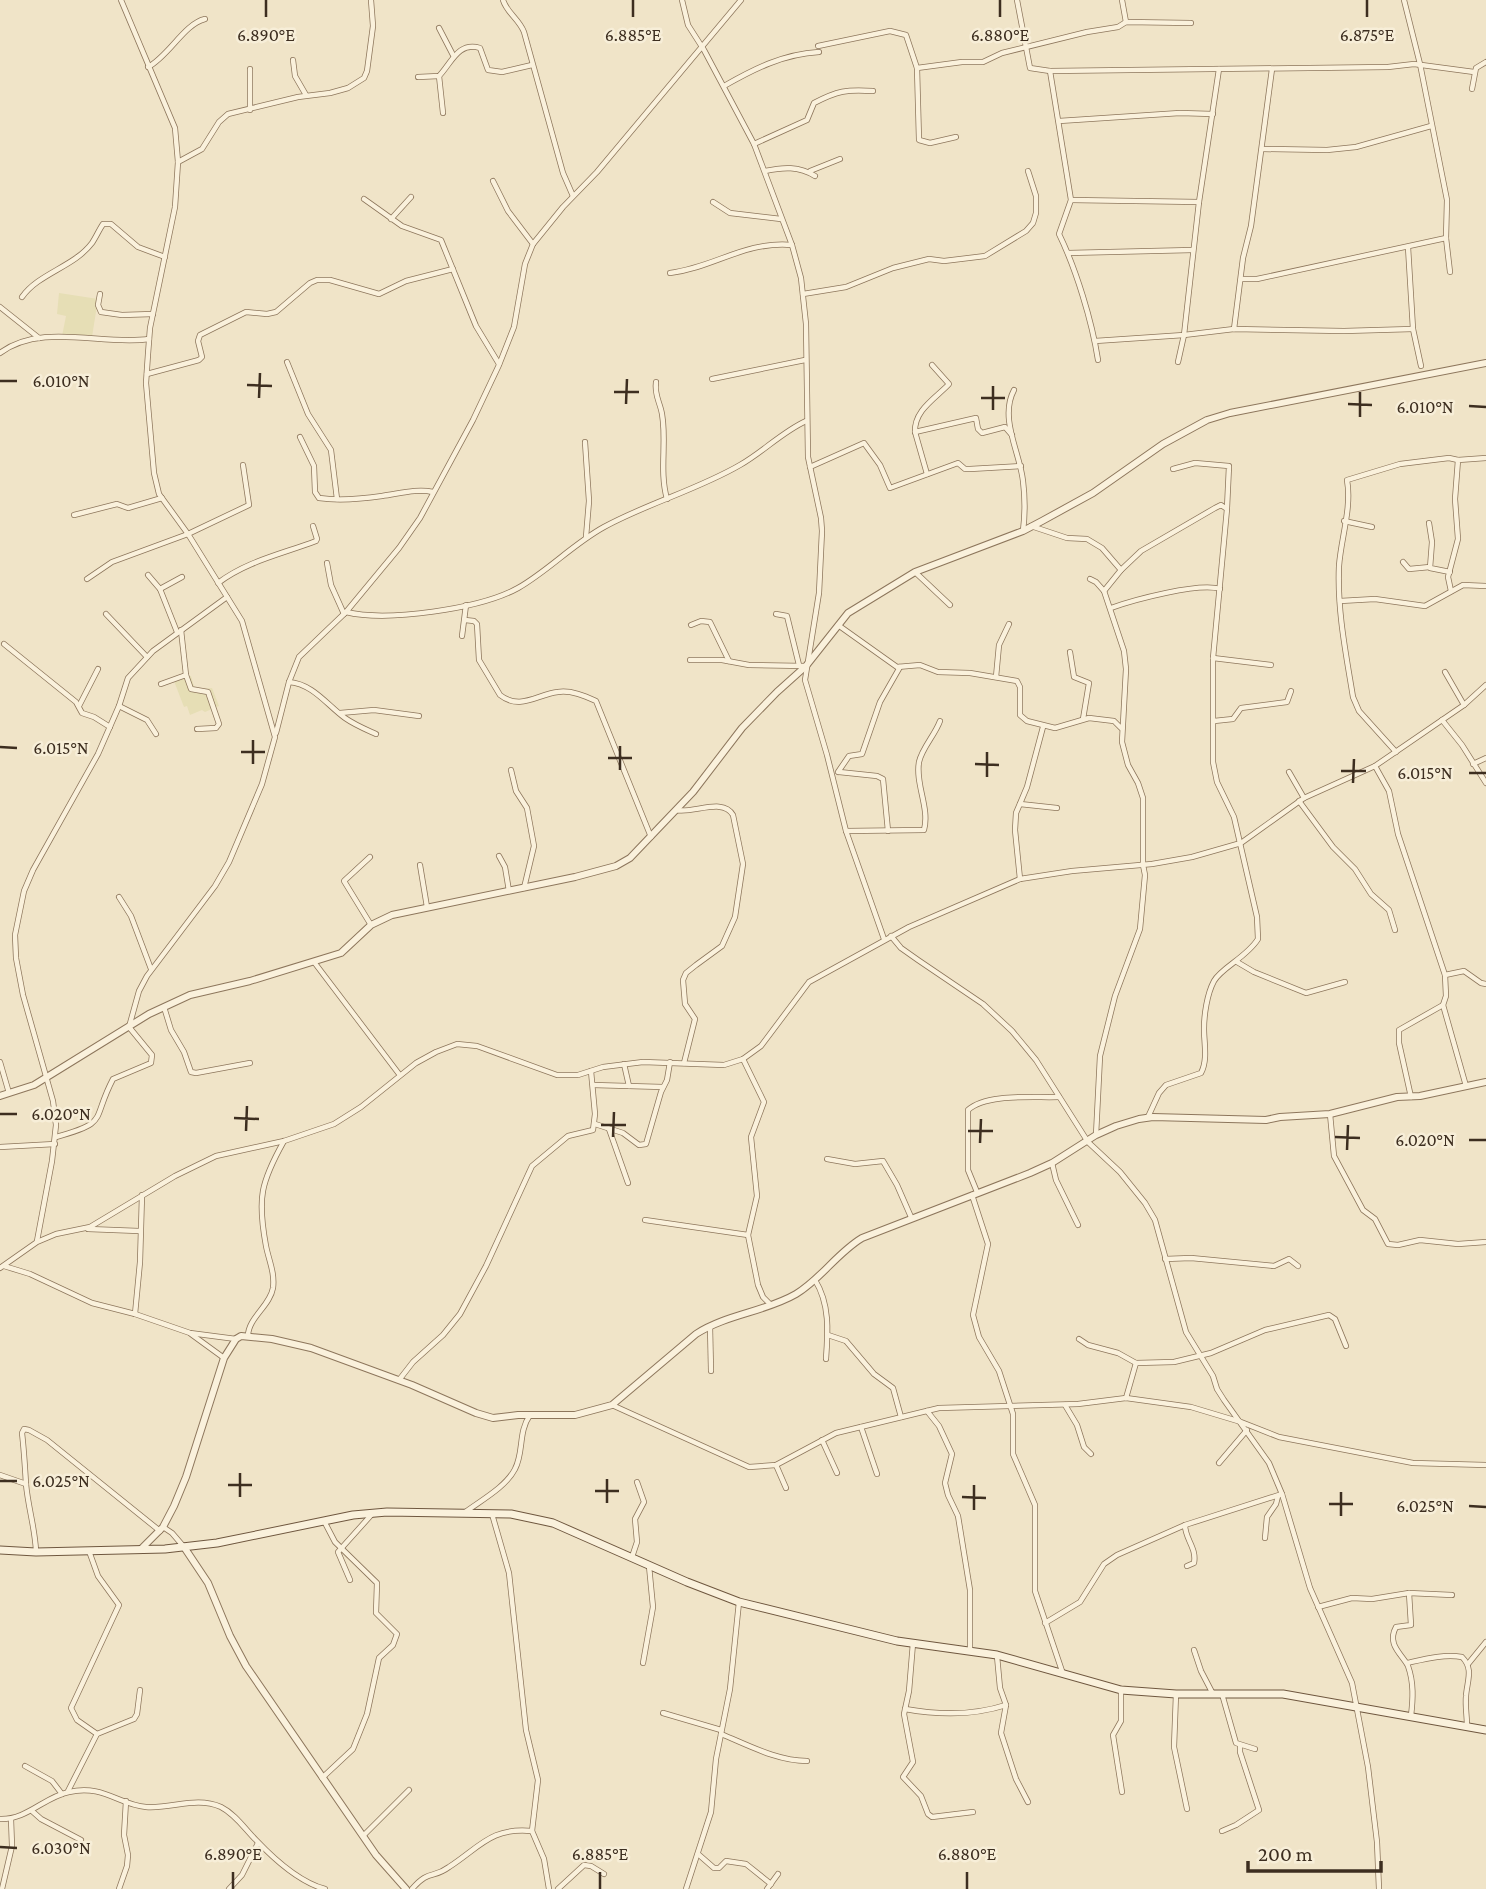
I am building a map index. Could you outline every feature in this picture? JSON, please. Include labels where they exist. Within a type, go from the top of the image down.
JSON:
[{"type":"main road","points":[[0,1550],[36,1552],[184,1548],[373,1513],[463,1513],[542,1519],[739,1602],[913,1643],[997,1655],[1121,1690],[1176,1694],[1283,1694],[1486,1730]]},
{"type":"street","points":[[121,0],[174,128],[178,162],[174,207],[149,339],[147,374],[154,473],[162,498],[188,534],[242,621],[275,737]]},
{"type":"street","points":[[178,162],[202,149],[223,117],[306,95],[323,95],[345,89],[367,75],[373,26],[371,0]]},
{"type":"street","points":[[503,0],[507,9],[520,22],[563,173],[573,196]]},
{"type":"street","points":[[682,0],[688,25],[754,144],[799,270],[806,324],[806,421],[810,467],[821,518],[819,593],[802,666]]},
{"type":"street","points":[[129,1027],[139,991],[151,970],[215,886],[229,862],[262,784],[289,682],[299,657],[345,613],[399,548],[420,518],[499,365],[514,327],[525,264],[533,244],[741,0]]},
{"type":"street","points":[[1017,0],[1030,68],[1050,71],[1272,69],[1420,64],[1474,72]]},
{"type":"street","points":[[1122,0],[1126,22]]},
{"type":"street","points":[[1404,0],[1420,64],[1447,200],[1446,238],[1450,272]]},
{"type":"street","points":[[148,67],[158,62],[191,26],[205,19]]},
{"type":"street","points":[[917,68],[983,62],[1002,53],[1118,27],[1126,22],[1191,23]]},
{"type":"street","points":[[439,28],[453,55]]},
{"type":"street","points":[[724,86],[776,60],[890,31],[906,35],[917,68],[919,140],[930,144],[956,137]]},
{"type":"street","points":[[443,113],[439,76],[453,55],[476,46],[480,48],[488,70],[494,72],[532,65]]},
{"type":"street","points":[[293,60],[295,76],[306,95]]},
{"type":"street","points":[[1472,89],[1474,72],[1486,62]]},
{"type":"street","points":[[250,69],[250,110]]},
{"type":"street","points":[[1178,362],[1184,335],[1199,202],[1219,69]]},
{"type":"street","points":[[1234,329],[1272,69]]},
{"type":"street","points":[[1050,71],[1071,200],[1059,234],[1068,253],[1095,341],[1098,360]]},
{"type":"street","points":[[418,77],[439,76]]},
{"type":"street","points":[[754,144],[807,120],[814,103],[835,92],[849,89],[873,91]]},
{"type":"street","points":[[1059,121],[1180,113],[1213,114]]},
{"type":"street","points":[[1262,149],[1327,150],[1356,147],[1431,125]]},
{"type":"street","points":[[809,172],[840,159]]},
{"type":"street","points":[[765,171],[787,167],[815,176]]},
{"type":"street","points":[[803,294],[846,287],[892,268],[929,259],[944,261],[985,257],[1026,231],[1032,223],[1036,213],[1036,196],[1028,171]]},
{"type":"street","points":[[493,181],[508,211],[533,244]]},
{"type":"street","points":[[391,219],[411,197]]},
{"type":"street","points":[[364,199],[402,226],[441,240],[476,326],[499,365]]},
{"type":"street","points":[[1071,200],[1199,202]]},
{"type":"street","points":[[713,202],[730,213],[781,219]]},
{"type":"street","points":[[22,297],[33,285],[57,271],[92,243],[103,224],[111,224],[138,247],[165,257]]},
{"type":"street","points":[[1241,279],[1257,279],[1446,238]]},
{"type":"street","points":[[670,273],[692,269],[755,246],[792,245]]},
{"type":"street","points":[[1408,247],[1413,329],[1421,366]]},
{"type":"street","points":[[1068,253],[1193,250]]},
{"type":"street","points":[[147,374],[200,360],[200,335],[246,312],[276,312],[317,280],[338,282],[379,294],[406,281],[453,269]]},
{"type":"street","points":[[100,294],[98,305],[101,312],[122,315],[153,314]]},
{"type":"street","points":[[0,307],[39,339]]},
{"type":"street","points":[[1095,341],[1234,329],[1413,329]]},
{"type":"street","points":[[0,354],[16,344],[39,339],[129,342],[149,339]]},
{"type":"street","points":[[712,379],[805,360]]},
{"type":"street","points":[[287,362],[309,414],[331,450],[337,499]]},
{"type":"street","points":[[0,1096],[28,1088],[129,1027],[190,995],[250,981],[341,953],[371,925],[392,915],[616,866],[630,858],[676,810],[742,728],[848,613],[915,572],[1023,531],[1093,493],[1164,444],[1207,420],[1230,413],[1486,363]]},
{"type":"street","points":[[927,474],[915,432],[916,422],[923,408],[949,384],[932,365]]},
{"type":"street","points":[[656,382],[655,396],[662,412],[663,477],[667,499]]},
{"type":"street","points":[[1014,390],[1009,405],[1012,435],[1024,483],[1023,531]]},
{"type":"street","points":[[915,432],[976,418],[978,429],[982,433],[1005,427],[1012,435]]},
{"type":"street","points":[[345,613],[400,615],[466,605],[502,595],[517,588],[586,538],[637,510],[741,464],[793,427],[806,421]]},
{"type":"street","points":[[300,437],[314,466],[317,496],[337,499],[433,492]]},
{"type":"street","points":[[585,442],[589,501],[586,538]]},
{"type":"street","points":[[810,467],[864,443],[880,465],[890,488],[958,463],[965,469],[1021,466]]},
{"type":"street","points":[[1395,752],[1355,705],[1340,601],[1339,565],[1349,497],[1346,480],[1399,464],[1440,459],[1486,458]]},
{"type":"street","points":[[1451,591],[1448,583],[1458,539],[1455,499],[1458,460]]},
{"type":"street","points":[[1148,1117],[1162,1088],[1201,1073],[1205,1062],[1204,1021],[1215,978],[1255,944],[1258,931],[1258,917],[1234,817],[1217,782],[1213,762],[1213,658],[1229,466],[1195,463],[1173,469]]},
{"type":"street","points":[[87,579],[112,562],[188,534],[249,505],[243,466]]},
{"type":"street","points":[[74,515],[117,504],[128,508],[162,498]]},
{"type":"street","points":[[1104,591],[1121,570],[1146,547],[1215,508],[1224,505],[1227,509]]},
{"type":"street","points":[[1344,522],[1372,527]]},
{"type":"street","points":[[1429,523],[1432,542],[1430,566]]},
{"type":"street","points":[[218,583],[235,570],[316,541],[313,526]]},
{"type":"street","points":[[1031,526],[1067,538],[1087,539],[1102,548],[1121,570]]},
{"type":"street","points":[[1403,562],[1409,569],[1430,566],[1450,572]]},
{"type":"street","points":[[327,563],[331,585],[345,613]]},
{"type":"street","points":[[915,572],[950,606]]},
{"type":"street","points":[[148,575],[160,589],[179,631],[191,689],[208,692],[219,724],[216,728],[197,729]]},
{"type":"street","points":[[160,589],[182,577]]},
{"type":"street","points":[[1090,579],[1097,582],[1104,591],[1125,660],[1122,742],[1143,798],[1145,875],[1140,929],[1115,996],[1100,1056],[1096,1135]]},
{"type":"street","points":[[1340,601],[1375,598],[1425,606],[1463,585],[1486,586]]},
{"type":"street","points":[[1111,608],[1132,600],[1202,586],[1220,589]]},
{"type":"street","points":[[37,1242],[55,1144],[54,1101],[23,995],[16,958],[17,920],[24,891],[33,870],[86,778],[119,706],[128,678],[147,657],[227,597]]},
{"type":"street","points":[[462,636],[466,605]]},
{"type":"street","points":[[106,614],[139,645],[147,657]]},
{"type":"street","points":[[776,614],[787,616],[806,687],[835,772],[846,831],[884,939]]},
{"type":"street","points":[[465,620],[477,624],[479,660],[499,695],[527,701],[564,691],[596,701],[651,837]]},
{"type":"street","points":[[691,625],[701,621],[710,622],[729,661]]},
{"type":"street","points":[[996,677],[999,645],[1009,624]]},
{"type":"street","points":[[838,625],[866,647],[900,667],[920,665],[938,672],[1012,679],[1019,683],[1020,715],[1043,727],[1063,727],[1083,719],[1114,721],[1122,729]]},
{"type":"street","points":[[4,644],[79,706],[82,713],[110,727]]},
{"type":"street","points":[[1070,652],[1074,677],[1089,683],[1083,719]]},
{"type":"street","points":[[1213,658],[1271,665]]},
{"type":"street","points":[[691,660],[802,666]]},
{"type":"street","points":[[835,772],[849,755],[859,755],[864,751],[880,702],[900,667]]},
{"type":"street","points":[[79,706],[98,669]]},
{"type":"street","points":[[1445,673],[1464,705]]},
{"type":"street","points":[[161,684],[186,675]]},
{"type":"street","points":[[289,682],[302,684],[339,714],[376,734]]},
{"type":"street","points":[[85,1229],[216,1156],[284,1141],[334,1124],[361,1107],[399,1074],[436,1052],[467,1044],[567,1076],[624,1064],[670,1062],[724,1065],[743,1059],[761,1046],[809,982],[884,939],[1020,879],[1143,865],[1192,857],[1241,844],[1302,799],[1375,766],[1464,705],[1486,685]]},
{"type":"street","points":[[1214,721],[1233,719],[1241,708],[1287,702],[1292,691]]},
{"type":"street","points":[[119,706],[147,720],[156,734]]},
{"type":"street","points":[[339,714],[374,710],[419,716]]},
{"type":"street","points":[[1442,720],[1486,783]]},
{"type":"street","points":[[846,831],[924,830],[919,760],[940,721]]},
{"type":"street","points":[[1020,879],[1016,813],[1027,786],[1043,727]]},
{"type":"street","points":[[1473,764],[1486,758]]},
{"type":"street","points":[[1375,766],[1389,791],[1398,834],[1445,975],[1446,996],[1443,1005],[1466,1086]]},
{"type":"street","points":[[511,770],[516,791],[527,808],[534,846],[524,888]]},
{"type":"street","points":[[835,772],[877,776],[883,779],[888,831]]},
{"type":"street","points":[[1289,772],[1302,799],[1333,847],[1355,869],[1371,894],[1389,910],[1395,930]]},
{"type":"street","points":[[1020,804],[1057,808]]},
{"type":"street","points":[[676,810],[689,812],[723,806],[730,809],[743,864],[735,917],[727,938],[718,951],[686,973],[685,1004],[695,1019],[684,1063]]},
{"type":"street","points":[[499,856],[505,867],[509,891]]},
{"type":"street","points":[[370,857],[344,881],[371,925]]},
{"type":"street","points":[[420,865],[427,907]]},
{"type":"street","points":[[119,897],[131,916],[151,970]]},
{"type":"street","points":[[891,936],[901,948],[983,1004],[1012,1031],[1036,1060],[1088,1142],[1120,1172],[1145,1203],[1159,1229],[1186,1332],[1213,1376],[1217,1390],[1269,1463],[1318,1607],[1347,1669],[1368,1767],[1377,1842],[1379,1889]]},
{"type":"street","points":[[314,962],[399,1074]]},
{"type":"street","points":[[1237,962],[1254,972],[1306,993],[1345,982]]},
{"type":"street","points":[[1445,975],[1464,971],[1480,983],[1486,984]]},
{"type":"street","points":[[1411,1097],[1399,1043],[1399,1030],[1443,1005]]},
{"type":"street","points":[[164,1007],[171,1030],[184,1052],[191,1072],[250,1062]]},
{"type":"street","points":[[55,1137],[92,1125],[100,1114],[113,1079],[151,1063],[152,1055],[129,1027]]},
{"type":"street","points":[[743,1059],[764,1102],[751,1137],[757,1196],[748,1235],[758,1285],[763,1297],[770,1304]]},
{"type":"street","points":[[0,1062],[9,1094]]},
{"type":"street","points":[[595,1124],[623,1133],[639,1145],[646,1144],[667,1080],[670,1062]]},
{"type":"street","points":[[624,1064],[629,1086]]},
{"type":"street","points":[[398,1381],[460,1314],[486,1266],[532,1166],[568,1136],[589,1133],[595,1124],[591,1071]]},
{"type":"street","points":[[1,1267],[30,1274],[77,1298],[190,1333],[236,1339],[248,1336],[311,1348],[485,1417],[575,1415],[612,1405],[710,1325],[794,1295],[815,1280],[855,1242],[911,1217],[1052,1163],[1096,1135],[1116,1126],[1148,1117],[1266,1120],[1330,1114],[1396,1097],[1411,1097],[1486,1082]]},
{"type":"street","points":[[593,1085],[663,1087]]},
{"type":"street","points":[[1060,1097],[987,1101],[968,1110],[968,1170],[988,1244],[974,1327],[999,1371],[1011,1405],[1014,1423],[1013,1454],[1034,1506],[1035,1591],[1063,1674]]},
{"type":"street","points":[[1330,1114],[1337,1163],[1363,1210],[1375,1219],[1388,1244],[1398,1245],[1420,1240],[1458,1244],[1486,1242]]},
{"type":"street","points":[[609,1128],[628,1183]]},
{"type":"street","points":[[248,1336],[248,1329],[271,1297],[274,1272],[264,1227],[262,1191],[268,1170],[284,1141]]},
{"type":"street","points":[[0,1147],[55,1144]]},
{"type":"street","points":[[827,1159],[855,1164],[883,1161],[911,1217]]},
{"type":"street","points":[[1052,1163],[1056,1180],[1078,1225]]},
{"type":"street","points":[[135,1314],[142,1195]]},
{"type":"street","points":[[645,1220],[748,1235]]},
{"type":"street","points":[[1,1267],[37,1242],[56,1234],[85,1229],[139,1231]]},
{"type":"street","points":[[1165,1259],[1191,1258],[1274,1266],[1289,1259],[1298,1266]]},
{"type":"street","points":[[815,1280],[826,1302],[826,1359]]},
{"type":"street","points":[[1079,1339],[1088,1345],[1118,1353],[1136,1363],[1181,1361],[1211,1353],[1265,1330],[1328,1315],[1335,1320],[1346,1346]]},
{"type":"street","points":[[710,1325],[711,1371]]},
{"type":"street","points":[[190,1333],[224,1358]]},
{"type":"street","points":[[828,1335],[846,1340],[874,1374],[893,1388],[901,1417]]},
{"type":"street","points":[[141,1549],[162,1529],[186,1477],[224,1358],[236,1339]]},
{"type":"street","points":[[1126,1398],[1136,1363]]},
{"type":"street","points":[[612,1405],[741,1465],[776,1465],[835,1433],[927,1411],[956,1406],[1064,1404],[1126,1398],[1191,1408],[1241,1422],[1279,1437],[1413,1462],[1486,1465]]},
{"type":"street","points":[[1064,1404],[1077,1425],[1084,1447],[1091,1454]]},
{"type":"street","points":[[927,1411],[939,1426],[952,1454],[945,1483],[958,1516],[970,1590],[970,1651]]},
{"type":"street","points":[[463,1513],[503,1483],[515,1470],[522,1428],[530,1415]]},
{"type":"street","points":[[861,1427],[877,1474]]},
{"type":"street","points":[[36,1552],[35,1528],[26,1484],[24,1430],[47,1440],[162,1529],[172,1533],[208,1583],[246,1666],[362,1836],[397,1881],[407,1889]]},
{"type":"street","points":[[1219,1463],[1226,1451],[1247,1430]]},
{"type":"street","points":[[822,1440],[837,1473]]},
{"type":"street","points":[[776,1465],[786,1488]]},
{"type":"street","points":[[0,1475],[26,1484]]},
{"type":"street","points":[[632,1557],[637,1542],[635,1519],[644,1502],[637,1482]]},
{"type":"street","points":[[1045,1623],[1080,1602],[1109,1560],[1185,1525],[1280,1495]]},
{"type":"street","points":[[1265,1538],[1267,1517],[1280,1495]]},
{"type":"street","points":[[350,1580],[339,1556],[340,1547],[373,1513]]},
{"type":"street","points":[[491,1514],[509,1573],[526,1730],[538,1780],[532,1831],[544,1859],[549,1889]]},
{"type":"street","points":[[322,1778],[353,1749],[367,1714],[379,1658],[393,1645],[397,1634],[376,1613],[377,1583],[340,1547],[323,1521]]},
{"type":"street","points":[[1185,1525],[1185,1532],[1195,1552],[1194,1563],[1187,1566]]},
{"type":"street","points":[[89,1551],[98,1576],[120,1605],[71,1708],[77,1720],[97,1734]]},
{"type":"street","points":[[643,1662],[653,1607],[649,1565]]},
{"type":"street","points":[[1318,1607],[1352,1598],[1372,1599],[1409,1593],[1452,1595]]},
{"type":"street","points":[[1409,1593],[1410,1625],[1396,1627],[1394,1633],[1396,1650],[1407,1663],[1413,1695],[1411,1716]]},
{"type":"street","points":[[686,1889],[711,1812],[716,1759],[730,1689],[739,1602]]},
{"type":"street","points":[[1468,1664],[1486,1642]]},
{"type":"street","points":[[913,1643],[904,1719],[913,1762],[903,1777],[921,1796],[928,1814],[932,1817],[972,1812]]},
{"type":"street","points":[[1194,1650],[1201,1671],[1218,1695],[1234,1739],[1240,1745],[1255,1749]]},
{"type":"street","points":[[997,1655],[1000,1688],[1006,1704],[1001,1733],[1016,1779],[1028,1802]]},
{"type":"street","points":[[1407,1663],[1427,1658],[1459,1656],[1468,1664],[1468,1726]]},
{"type":"street","points":[[65,1793],[97,1734],[131,1722],[137,1714],[140,1690]]},
{"type":"street","points":[[1121,1690],[1121,1721],[1113,1735],[1122,1792]]},
{"type":"street","points":[[1176,1694],[1174,1747],[1187,1809]]},
{"type":"street","points":[[905,1709],[921,1712],[984,1711],[1006,1704]]},
{"type":"street","points":[[663,1713],[721,1732],[761,1751],[807,1761]]},
{"type":"street","points":[[1222,1831],[1259,1810],[1240,1745]]},
{"type":"street","points":[[24,1766],[52,1781],[65,1793]]},
{"type":"street","points":[[362,1836],[409,1790]]},
{"type":"street","points":[[0,1819],[10,1819],[32,1811],[65,1793],[97,1791],[148,1807],[199,1802],[212,1804],[231,1814],[258,1843],[289,1870],[317,1888],[325,1889]]},
{"type":"street","points":[[119,1889],[128,1856],[124,1835],[126,1801]]},
{"type":"street","points":[[32,1811],[41,1819],[81,1840]]},
{"type":"street","points":[[2,1889],[12,1846],[10,1819]]},
{"type":"street","points":[[412,1889],[422,1877],[445,1870],[491,1836],[512,1830],[532,1831]]},
{"type":"street","points":[[229,1889],[242,1875],[258,1843]]},
{"type":"street","points":[[698,1854],[714,1868],[719,1868],[726,1861],[746,1864],[769,1887],[778,1874]]},
{"type":"street","points":[[558,1889],[584,1866],[591,1866],[604,1874]]},
{"type":"street","points":[[396,1889],[397,1881]]},
{"type":"shaded area","points":[[59,293],[98,299],[92,337],[62,336],[66,316],[57,314]]},
{"type":"shaded area","points":[[191,676],[195,690],[212,688],[219,706],[190,715],[174,681]]}]
